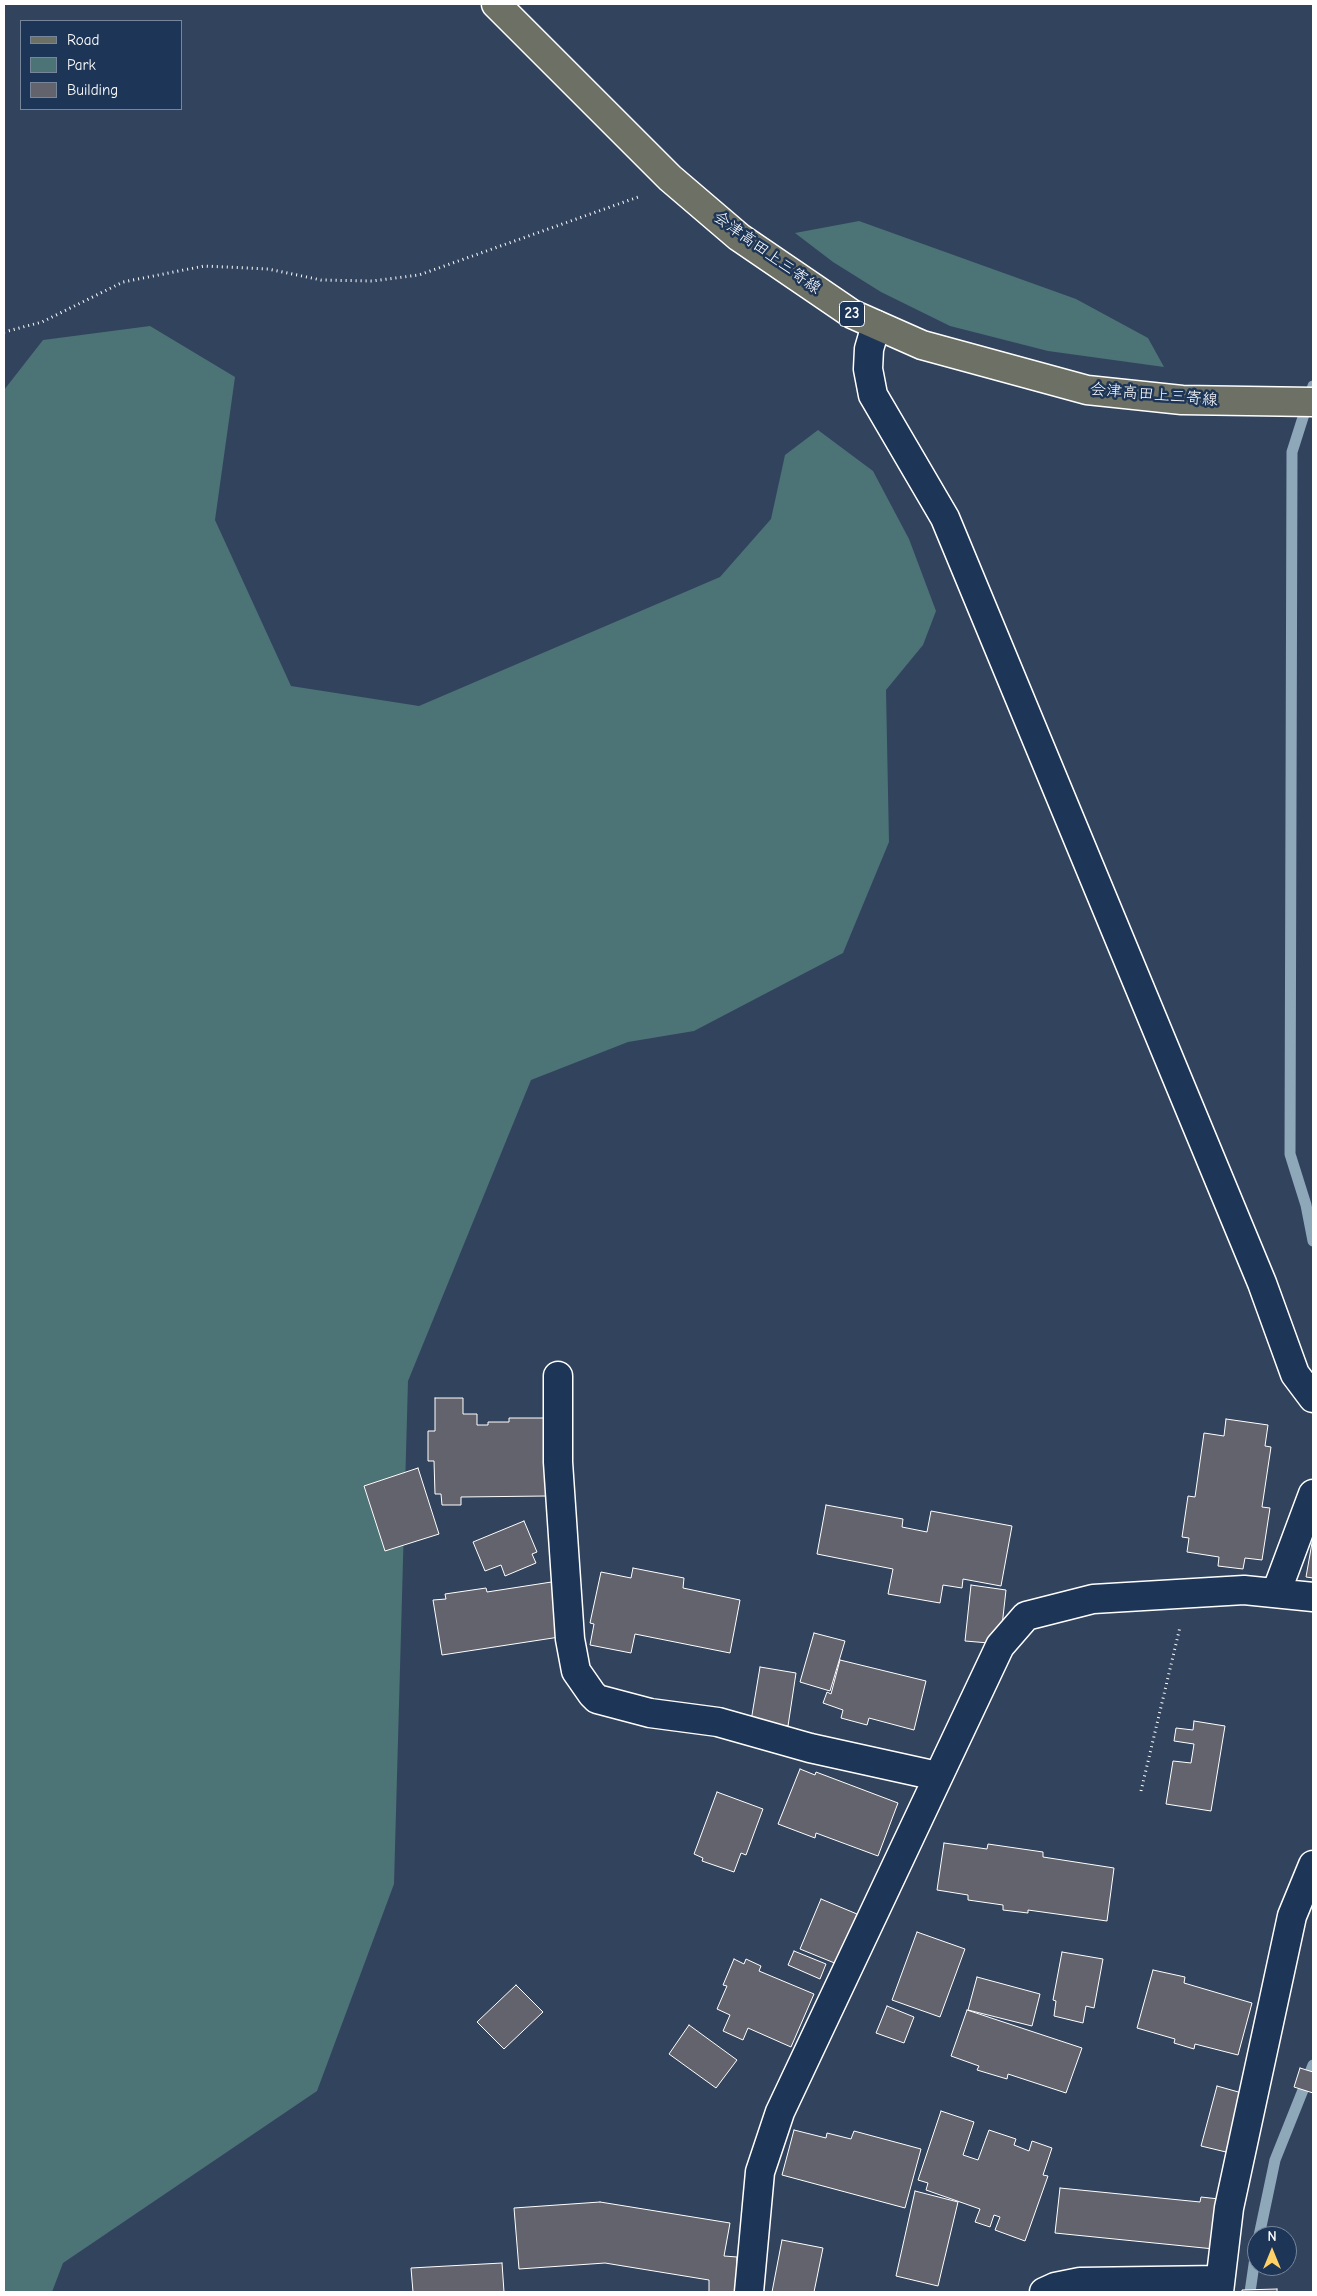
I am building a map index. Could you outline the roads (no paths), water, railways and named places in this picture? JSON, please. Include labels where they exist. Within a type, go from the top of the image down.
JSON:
[{"type":"main road","name":"会津高田上三寄線","points":[[496,4],[670,178],[740,237],[852,314],[922,346],[1086,390],[1182,400],[1313,402]]},
{"type":"street","points":[[876,324],[868,349],[868,369],[873,395],[945,518],[1262,1283],[1296,1374],[1313,1398]]},
{"type":"street","points":[[558,1376],[558,1462],[570,1639],[576,1671],[592,1694],[598,1699],[650,1713],[718,1722],[810,1748],[937,1776]]},
{"type":"street","points":[[1276,1592],[1313,1494]]},
{"type":"street","points":[[749,2292],[760,2172],[780,2112],[1000,1646],[1026,1616],[1093,1598],[1244,1590],[1313,1596]]},
{"type":"street","points":[[1044,2292],[1054,2287],[1080,2282],[1219,2286],[1228,2208],[1292,1916],[1313,1865]]},
{"type":"waterway","points":[[1313,386],[1292,452],[1290,1154],[1306,1205],[1313,1241]]},
{"type":"waterway","points":[[1261,2226],[1275,2160],[1313,2065]]},
{"type":"waterway","points":[[1250,2292],[1252,2276]]}]
